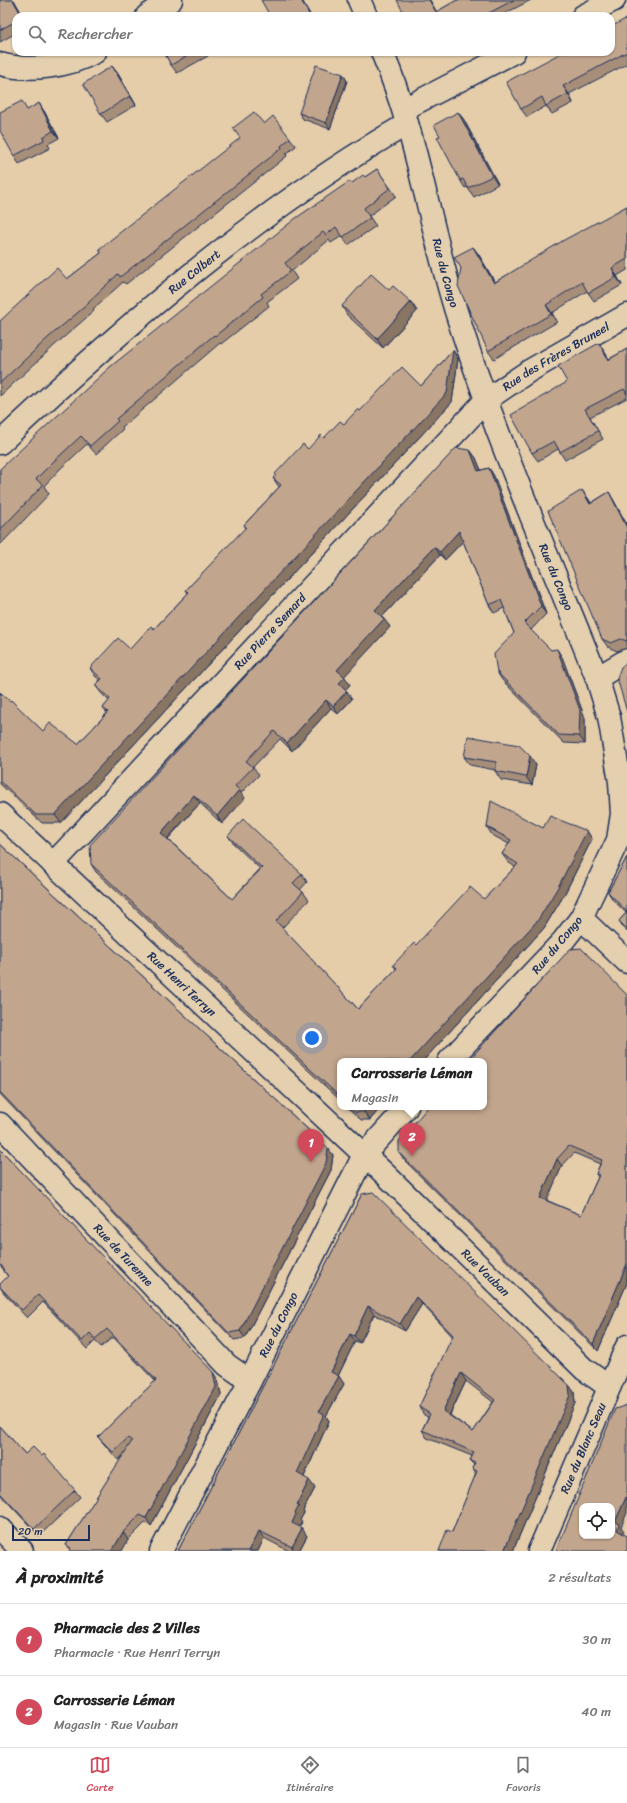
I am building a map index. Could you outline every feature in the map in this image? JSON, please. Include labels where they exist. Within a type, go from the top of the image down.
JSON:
[{"type":"street","points":[[153,12],[171,0]]},
{"type":"street","points":[[359,0],[364,12]]},
{"type":"street","points":[[591,12],[614,0]]},
{"type":"street","points":[[0,64],[27,68],[51,66],[86,56]]},
{"type":"street","name":"Rue du Congo","points":[[383,56],[405,116],[441,260],[468,349],[486,400],[597,678],[608,717],[620,782],[622,814],[618,840],[581,918],[563,941],[452,1058]]},
{"type":"street","name":"Rue Colbert","points":[[0,443],[145,313],[219,254],[299,193],[405,116],[507,56]]},
{"type":"street","name":"Rue des Frères Bruneel","points":[[486,400],[529,371],[627,315]]},
{"type":"street","name":"Rue Pierre Semard","points":[[54,864],[486,400]]},
{"type":"street","points":[[597,678],[627,660]]},
{"type":"street","name":"Rue Henri Terryn","points":[[0,814],[364,1155]]},
{"type":"street","points":[[581,918],[627,962]]},
{"type":"street","name":"Rue du Congo","points":[[161,1551],[250,1381],[364,1155],[404,1110]]},
{"type":"street","name":"Rue de Turenne","points":[[0,1124],[227,1365],[250,1381]]},
{"type":"street","name":"Rue Vauban","points":[[364,1155],[584,1369],[609,1388]]},
{"type":"street","name":"Rue du Blanc Seau","points":[[539,1551],[609,1388],[625,1359]]},
{"type":"street","points":[[0,1528],[22,1551]]},
{"type":"building","points":[[0,0],[13,0],[20,12],[12,12],[12,23],[0,30]]},
{"type":"building","points":[[261,0],[301,0],[308,12],[268,12]]},
{"type":"building","points":[[397,0],[429,0],[436,12],[403,12]]},
{"type":"building","points":[[457,0],[514,0],[491,12],[436,12]]},
{"type":"building","points":[[627,18],[627,52],[563,86],[568,94],[546,106],[542,97],[521,109],[506,82],[555,56],[615,56],[615,25]]},
{"type":"building","points":[[166,56],[187,56],[171,65]]},
{"type":"building","points":[[316,65],[343,74],[326,123],[299,113]]},
{"type":"building","points":[[112,66],[130,96],[101,114],[83,84]]},
{"type":"building","points":[[22,101],[27,110],[39,103],[53,131],[43,137],[44,140],[14,156],[0,131],[0,112]]},
{"type":"building","points":[[254,112],[264,124],[273,116],[290,138],[281,146],[282,148],[120,277],[118,274],[88,302],[89,303],[49,337],[0,383],[0,321],[57,268],[67,279],[101,253],[99,249],[240,138],[233,128]]},
{"type":"building","points":[[458,112],[492,176],[468,188],[463,179],[460,180],[437,137],[440,136],[434,125]]},
{"type":"building","points":[[377,169],[390,188],[364,208],[370,218],[343,237],[336,227],[326,235],[323,232],[285,263],[291,271],[261,294],[263,297],[215,336],[214,335],[116,419],[118,421],[90,446],[81,436],[53,462],[36,479],[43,485],[0,530],[0,469],[2,467],[110,367],[296,218],[350,181],[352,183],[363,175],[365,177]]},
{"type":"building","points":[[627,206],[627,259],[612,268],[616,277],[588,293],[582,282],[546,305],[551,314],[488,351],[458,286],[461,268],[454,257],[473,247],[494,283],[564,240]]},
{"type":"building","points":[[371,274],[389,290],[393,286],[411,302],[377,339],[342,306]]},
{"type":"building","points":[[599,343],[608,360],[627,349],[627,394],[624,389],[585,409],[598,431],[560,452],[554,441],[532,453],[511,415],[567,382],[558,366]]},
{"type":"building","points":[[453,350],[447,393],[55,815],[36,815],[0,781],[0,693],[10,701],[11,700],[43,731],[50,723],[78,744],[108,712],[103,708],[110,699],[95,685],[102,679],[90,668],[118,638],[130,649],[151,626],[154,629],[189,592],[186,590],[246,527],[244,525],[281,485],[273,478],[276,475],[275,474],[303,444],[308,449],[321,435],[324,438],[340,421],[344,424],[358,409],[360,411],[402,367],[421,386]]},
{"type":"building","points":[[456,448],[470,450],[478,471],[489,468],[541,606],[524,623],[551,650],[557,649],[580,710],[579,736],[559,735],[497,672],[494,654],[514,633],[501,600],[489,605],[459,531],[440,552],[434,547],[375,610],[384,619],[337,670],[345,677],[339,683],[347,691],[333,706],[326,700],[287,743],[274,731],[246,761],[253,767],[235,786],[239,790],[217,816],[194,795],[161,833],[232,899],[262,868],[228,836],[243,819],[302,874],[293,883],[303,892],[276,921],[358,1009],[397,968],[393,965],[414,943],[416,945],[470,887],[484,899],[518,864],[502,854],[511,840],[487,827],[491,801],[543,828],[550,816],[587,831],[558,887],[538,920],[413,1058],[337,1058],[337,1094],[91,864],[90,845]]},
{"type":"building","points":[[582,490],[590,504],[609,492],[627,528],[627,641],[621,639],[611,643],[602,639],[548,511]]},
{"type":"building","points":[[627,662],[627,712],[617,678],[621,667]]},
{"type":"building","points":[[468,736],[519,745],[530,756],[526,777],[495,771],[496,762],[464,757]]},
{"type":"building","points":[[0,844],[328,1148],[326,1163],[240,1331],[229,1333],[0,1092]]},
{"type":"building","points":[[627,857],[627,912],[608,892]]},
{"type":"building","points":[[627,912],[627,929],[619,921]]},
{"type":"building","points":[[581,948],[627,995],[627,1264],[593,1344],[399,1153],[399,1141],[425,1110],[487,1110],[487,1058],[471,1058],[570,949]],"holes":[[[569,1146],[602,1160],[596,1174],[599,1175],[581,1215],[540,1198],[557,1159]]]},
{"type":"building","points":[[353,1110],[366,1110],[364,1112],[355,1112]]},
{"type":"building","points":[[0,1149],[213,1372],[216,1387],[146,1518],[140,1515],[123,1532],[112,1551],[69,1551],[71,1548],[66,1545],[132,1441],[128,1438],[113,1452],[98,1437],[156,1380],[107,1329],[95,1339],[90,1333],[82,1341],[38,1295],[22,1310],[0,1287],[0,1284],[8,1276],[0,1264]]},
{"type":"building","points":[[373,1192],[569,1385],[570,1395],[504,1551],[439,1551],[447,1530],[452,1532],[477,1471],[472,1468],[475,1463],[470,1461],[474,1452],[422,1430],[430,1414],[419,1407],[453,1335],[416,1297],[400,1324],[368,1306],[354,1336],[350,1334],[331,1372],[339,1376],[319,1411],[324,1414],[297,1473],[309,1480],[297,1505],[299,1506],[292,1523],[302,1528],[292,1547],[259,1531],[248,1551],[178,1551],[362,1194]],"holes":[[[461,1373],[495,1400],[473,1432],[443,1411]]]},
{"type":"building","points":[[627,1405],[627,1495],[615,1522],[619,1524],[617,1530],[627,1536],[627,1551],[556,1551],[615,1409]]},
{"type":"building","points":[[0,1426],[25,1454],[33,1447],[42,1456],[44,1454],[75,1490],[34,1529],[0,1493]]},
{"type":"place","name":"Carrosserie Léman","points":[[412,1156]]},
{"type":"place","name":"Pharmacie des 2 Villes","points":[[311,1162]]}]
